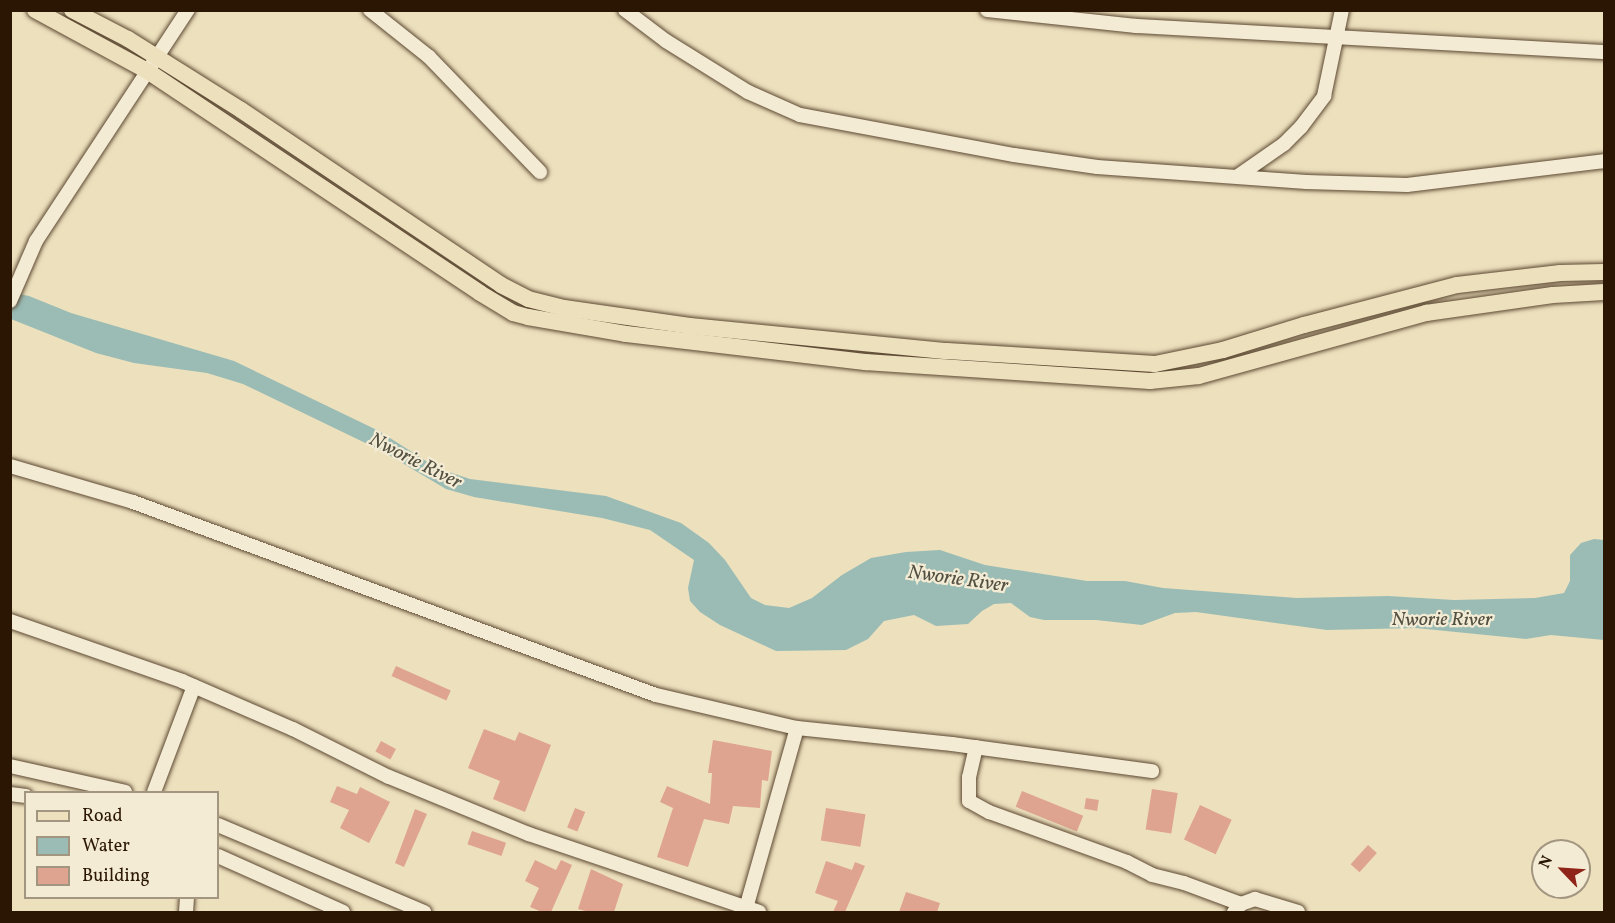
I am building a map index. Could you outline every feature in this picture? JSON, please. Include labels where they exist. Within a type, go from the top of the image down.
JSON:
[{"type":"main road","points":[[35,10],[149,72],[480,294],[513,313],[626,334],[865,362],[1105,380],[1150,381],[1199,376],[1426,313],[1542,296],[1605,292]]},
{"type":"main road","points":[[72,10],[159,57],[515,294],[564,308],[641,320],[947,351],[1155,364],[1223,350],[1304,325],[1457,285],[1560,273],[1605,272]]},
{"type":"street","points":[[10,301],[36,241],[188,10]]},
{"type":"street","points":[[370,10],[429,57],[540,172]]},
{"type":"street","points":[[625,10],[666,42],[748,92],[800,115],[1014,155],[1097,166],[1306,182],[1407,185],[1605,161]]},
{"type":"street","points":[[987,10],[1136,26],[1605,52]]},
{"type":"street","points":[[1238,176],[1284,144],[1301,127],[1324,96],[1338,38],[1342,10]]},
{"type":"street","points":[[10,466],[133,502],[656,695],[797,728],[976,747],[1152,771]]},
{"type":"street","points":[[10,621],[194,686],[293,729],[389,777],[529,834],[752,910],[797,728]]},
{"type":"street","points":[[154,791],[194,686]]},
{"type":"street","points":[[976,747],[969,777],[969,801],[989,812],[1127,862],[1152,875],[1184,883],[1237,908],[1255,899],[1298,912]]},
{"type":"street","points":[[10,766],[121,791]]},
{"type":"street","points":[[219,825],[424,912]]},
{"type":"street","points":[[219,856],[343,912]]},
{"type":"water","name":"Nworie River","points":[[10,292],[29,296],[71,313],[234,361],[379,431],[437,468],[470,479],[606,496],[681,523],[709,543],[725,560],[751,598],[765,605],[789,608],[812,598],[842,575],[871,558],[906,552],[940,550],[985,565],[1087,581],[1125,581],[1163,588],[1297,598],[1388,596],[1454,600],[1535,598],[1564,593],[1570,581],[1570,555],[1581,543],[1594,539],[1604,540],[1604,640],[1551,635],[1526,639],[1416,628],[1327,630],[1196,612],[1175,613],[1142,625],[1096,620],[1044,620],[1030,617],[1011,603],[994,604],[968,624],[936,626],[914,615],[884,621],[868,639],[846,650],[776,651],[720,625],[700,612],[690,601],[688,588],[694,560],[650,530],[602,518],[474,497],[446,489],[382,451],[243,384],[207,373],[134,363],[96,353],[11,319]]},
{"type":"building","points":[[396,666],[451,690],[446,700],[392,676]]},
{"type":"building","points":[[484,729],[515,741],[519,732],[551,745],[525,812],[493,799],[500,781],[468,768]]},
{"type":"building","points":[[713,740],[772,751],[768,781],[762,780],[760,808],[733,806],[729,824],[704,819],[688,867],[657,857],[673,808],[660,802],[667,786],[710,804],[712,773],[708,773]]},
{"type":"building","points":[[381,741],[396,749],[390,760],[375,752]]},
{"type":"building","points":[[337,786],[357,794],[360,787],[390,802],[369,843],[340,828],[349,810],[330,802]]},
{"type":"building","points":[[1152,789],[1178,793],[1171,834],[1146,829]]},
{"type":"building","points":[[1022,791],[1083,816],[1077,831],[1016,807]]},
{"type":"building","points":[[1086,798],[1099,800],[1097,811],[1084,809]]},
{"type":"building","points":[[1200,805],[1232,820],[1216,854],[1184,839]]},
{"type":"building","points":[[575,808],[585,812],[577,832],[567,827]]},
{"type":"building","points":[[826,808],[866,814],[860,847],[821,841]]},
{"type":"building","points":[[415,809],[427,814],[404,867],[395,863]]},
{"type":"building","points":[[472,831],[506,843],[501,856],[467,844]]},
{"type":"building","points":[[1368,845],[1377,853],[1360,872],[1351,864]]},
{"type":"building","points":[[535,860],[556,870],[561,860],[572,865],[551,912],[542,912],[530,907],[539,888],[525,881]]},
{"type":"building","points":[[826,861],[852,870],[855,862],[865,866],[845,912],[833,912],[838,901],[815,893]]},
{"type":"building","points":[[591,869],[623,884],[614,912],[589,912],[578,909]]},
{"type":"building","points":[[906,892],[940,903],[937,912],[899,912]]}]
